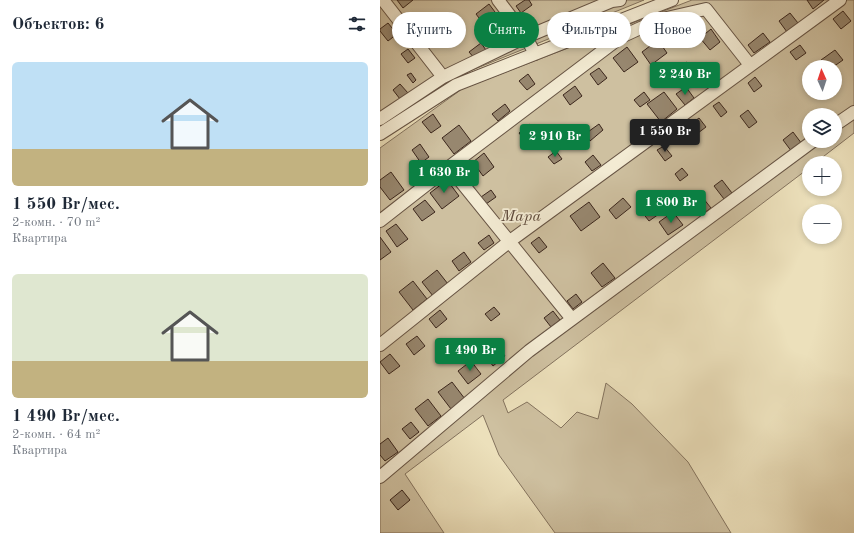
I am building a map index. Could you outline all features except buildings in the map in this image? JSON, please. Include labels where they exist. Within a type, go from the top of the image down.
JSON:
[{"type":"street","points":[[383,0],[443,77]]},
{"type":"street","points":[[498,0],[507,12]]},
{"type":"street","points":[[380,134],[456,85],[672,0]]},
{"type":"street","points":[[380,345],[510,241],[840,0]]},
{"type":"street","points":[[539,31],[610,1]]},
{"type":"street","points":[[380,221],[621,37],[658,20],[706,9],[750,65]]},
{"type":"street","points":[[380,119],[443,77],[503,48]]},
{"type":"street","points":[[532,48],[535,54]]},
{"type":"street","points":[[842,121],[854,112]]},
{"type":"street","points":[[380,477],[529,351],[804,148]]},
{"type":"street","points":[[449,167],[572,319]]},
{"type":"green space","points":[[380,0],[644,0],[615,12],[547,12],[547,40],[539,43],[539,12],[474,12],[474,48],[526,48],[465,73],[380,126]]},
{"type":"green space","name":"Мара","points":[[692,0],[854,0],[854,133],[842,142],[842,108],[802,108],[802,148],[834,148],[824,156],[802,156],[802,173],[503,400],[508,413],[527,402],[561,428],[577,412],[598,419],[606,383],[632,404],[688,462],[731,533],[555,533],[499,455],[483,415],[405,474],[444,533],[380,533],[380,148],[462,89],[568,48],[631,48],[631,24],[639,21],[639,48],[706,48],[706,12],[661,12]]}]
